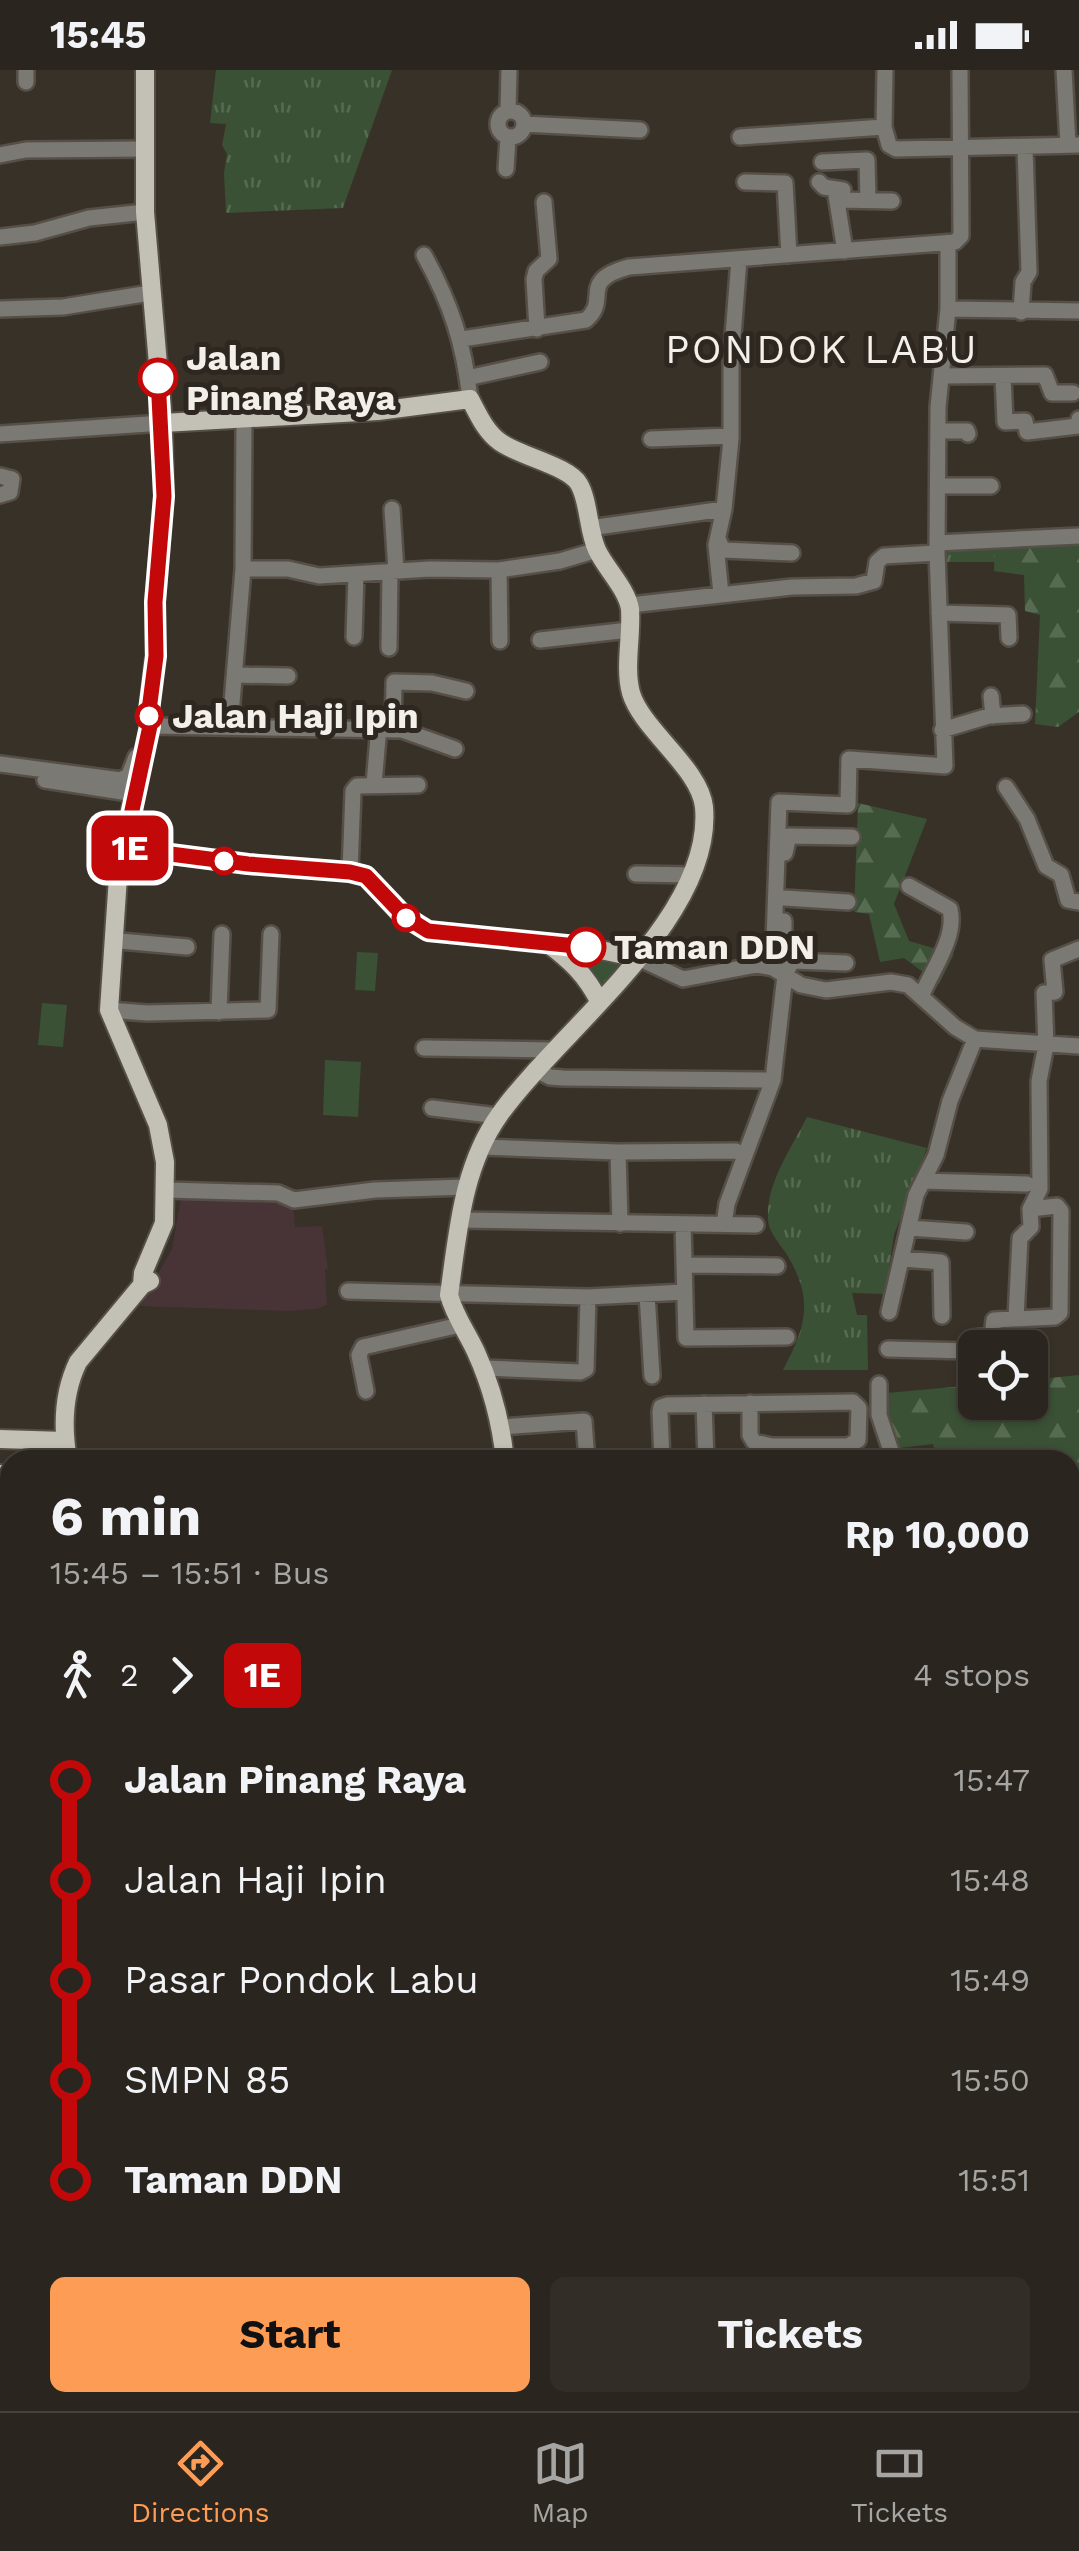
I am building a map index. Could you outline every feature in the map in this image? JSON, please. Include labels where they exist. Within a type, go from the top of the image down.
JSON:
[{"type":"main road","points":[[66,1450],[66,1398],[78,1362],[142,1285],[152,1279],[170,1244],[170,1190],[158,1125],[113,1010],[123,863],[149,722],[156,656],[155,602],[168,428],[150,294],[145,212],[145,70]]},
{"type":"main road","points":[[168,428],[378,411],[470,399],[487,430],[499,441],[519,454],[568,474],[579,484],[597,550],[630,605],[632,694],[700,791],[704,806],[703,844],[694,875],[656,939],[553,1050],[542,1073],[498,1116],[492,1147],[466,1187],[469,1220],[460,1325],[484,1368],[502,1427],[504,1450]]},
{"type":"main road","points":[[123,863],[248,864],[350,872],[366,876],[404,916],[428,931],[546,942],[638,958]]},
{"type":"main road","points":[[546,942],[589,980],[599,1000]]},
{"type":"main road","points":[[0,1440],[64,1441]]},
{"type":"street","points":[[508,111],[509,70]]},
{"type":"street","points":[[885,70],[884,127],[888,145],[896,149],[1073,145],[1064,70]]},
{"type":"street","points":[[462,339],[586,320],[592,316],[598,284],[612,272],[629,267],[948,243],[961,236],[960,70]]},
{"type":"street","points":[[508,138],[498,130],[502,114],[519,114],[524,124]]},
{"type":"street","points":[[524,124],[640,130]]},
{"type":"street","points":[[508,138],[519,135],[524,124]]},
{"type":"street","points":[[740,137],[884,127]]},
{"type":"street","points":[[506,170],[508,138]]},
{"type":"street","points":[[1021,312],[1023,282],[1029,272],[1025,147]]},
{"type":"street","points":[[0,155],[26,150],[144,149]]},
{"type":"street","points":[[822,162],[867,160],[868,200]]},
{"type":"street","points":[[744,182],[785,182],[788,255]]},
{"type":"street","points":[[819,182],[840,193],[892,201]]},
{"type":"street","points":[[840,193],[845,251]]},
{"type":"street","points":[[536,329],[534,280],[536,271],[549,259],[544,202]]},
{"type":"street","points":[[0,237],[35,233],[88,218],[145,212]]},
{"type":"street","points":[[948,243],[948,309],[938,430],[937,548],[946,766],[848,759],[848,806],[779,802],[783,968],[801,985],[826,990],[890,982],[908,985],[955,1028],[976,1039],[1079,1046]]},
{"type":"street","points":[[424,255],[462,339],[470,399]]},
{"type":"street","points":[[721,594],[718,538],[731,436],[739,259]]},
{"type":"street","points":[[0,308],[63,307],[150,294]]},
{"type":"street","points":[[948,309],[1079,311]]},
{"type":"street","points":[[468,378],[540,362]]},
{"type":"street","points":[[944,376],[1045,375],[1052,393],[1073,392]]},
{"type":"street","points":[[1003,376],[1005,422],[1026,421],[1027,432],[1078,426],[1079,419]]},
{"type":"street","points":[[230,727],[243,569],[244,420]]},
{"type":"street","points":[[0,434],[168,428]]},
{"type":"street","points":[[938,430],[968,434]]},
{"type":"street","points":[[651,439],[731,436]]},
{"type":"street","points":[[0,476],[12,479],[8,495],[0,495]]},
{"type":"street","points":[[938,486],[991,486]]},
{"type":"street","points":[[590,528],[724,509]]},
{"type":"street","points":[[388,648],[392,510]]},
{"type":"street","points":[[630,605],[792,587],[856,586],[874,581],[877,562],[884,556],[1079,536]]},
{"type":"street","points":[[718,538],[723,550],[792,554]]},
{"type":"street","points":[[243,569],[288,569],[319,576],[499,570],[560,561],[597,550]]},
{"type":"street","points":[[499,570],[500,641]]},
{"type":"street","points":[[354,637],[356,575]]},
{"type":"street","points":[[938,613],[1008,616],[1009,638]]},
{"type":"street","points":[[540,640],[630,630]]},
{"type":"street","points":[[235,675],[288,676]]},
{"type":"street","points":[[394,730],[394,682],[432,683],[466,691]]},
{"type":"street","points":[[991,696],[991,719]]},
{"type":"street","points":[[942,730],[1023,714]]},
{"type":"street","points":[[0,773],[120,780],[129,776],[149,722],[394,730],[455,749]]},
{"type":"street","points":[[374,784],[378,738]]},
{"type":"street","points":[[0,764],[135,794]]},
{"type":"street","points":[[350,872],[356,786],[418,785]]},
{"type":"street","points":[[1006,787],[1027,819],[1046,866],[1061,875],[1068,900],[1079,902]]},
{"type":"street","points":[[724,1224],[727,1204],[773,1080],[783,968],[786,840],[789,836],[852,838]]},
{"type":"street","points":[[636,874],[694,875]]},
{"type":"street","points":[[909,886],[950,908],[953,915],[944,946],[920,998]]},
{"type":"street","points":[[784,898],[848,902]]},
{"type":"street","points":[[219,1012],[222,934]]},
{"type":"street","points":[[113,1010],[268,1010],[271,934]]},
{"type":"street","points":[[117,947],[187,947]]},
{"type":"street","points":[[1016,1318],[1020,1238],[1031,1227],[1030,1209],[1040,1190],[1039,1081],[1046,1045],[1044,993],[1055,992],[1052,960],[1079,949]]},
{"type":"street","points":[[638,958],[683,978],[745,966],[783,968],[846,963]]},
{"type":"street","points":[[889,1312],[922,1181],[936,1155],[950,1101],[976,1039]]},
{"type":"street","points":[[424,1048],[553,1050]]},
{"type":"street","points":[[542,1073],[773,1080]]},
{"type":"street","points":[[432,1108],[498,1116]]},
{"type":"street","points":[[492,1147],[736,1152]]},
{"type":"street","points":[[618,1152],[620,1224]]},
{"type":"street","points":[[922,1181],[1027,1184]]},
{"type":"street","points":[[170,1190],[278,1193],[294,1200],[375,1190],[466,1187]]},
{"type":"street","points":[[888,1349],[970,1351],[972,1338],[992,1336],[994,1320],[1055,1317],[1060,1313],[1061,1211],[1057,1206],[1030,1209]]},
{"type":"street","points":[[469,1220],[756,1225]]},
{"type":"street","points":[[683,1224],[688,1339],[787,1337]]},
{"type":"street","points":[[909,1228],[966,1232]]},
{"type":"street","points":[[903,1259],[941,1262],[942,1316]]},
{"type":"street","points":[[684,1265],[778,1266]]},
{"type":"street","points":[[348,1291],[588,1296],[684,1292]]},
{"type":"street","points":[[648,1294],[652,1376]]},
{"type":"street","points":[[484,1368],[580,1372],[586,1369],[588,1296]]},
{"type":"street","points":[[366,1391],[359,1354],[363,1347],[460,1325]]},
{"type":"street","points":[[880,1384],[880,1415],[891,1450]]},
{"type":"street","points":[[662,1450],[661,1407],[704,1404],[750,1403],[853,1402],[858,1408],[858,1440],[848,1446],[772,1446],[754,1442],[750,1436],[750,1403]]},
{"type":"street","points":[[704,1404],[706,1450]]},
{"type":"street","points":[[502,1427],[584,1421],[586,1450]]},
{"type":"shaded area","points":[[182,1191],[261,1192],[293,1203],[295,1227],[322,1226],[328,1269],[327,1305],[288,1311],[140,1306],[172,1249]]},
{"type":"green space","points":[[216,70],[392,70],[343,208],[226,213],[227,154],[222,145],[226,124],[210,123]]},
{"type":"green space","points":[[1079,534],[1079,712],[1058,727],[1035,724],[1040,615],[1025,611],[1024,575],[994,571],[995,538]]},
{"type":"green space","points":[[944,539],[995,539],[995,562],[943,562]]},
{"type":"green space","points":[[858,803],[927,819],[894,904],[909,941],[954,954],[939,984],[904,958],[880,962],[869,914],[854,912]]},
{"type":"green space","name":"Taman DDN","points":[[566,951],[627,961],[600,990]]},
{"type":"green space","points":[[357,952],[378,953],[375,991],[355,990]]},
{"type":"green space","points":[[42,1003],[67,1005],[63,1047],[38,1045]]},
{"type":"green space","points":[[325,1060],[361,1062],[358,1117],[323,1115]]},
{"type":"green space","points":[[807,1117],[927,1148],[894,1235],[885,1294],[852,1293],[857,1315],[867,1315],[868,1370],[783,1370],[798,1339],[804,1298],[795,1269],[770,1228],[768,1206],[781,1166]]},
{"type":"green space","points":[[1079,1375],[1079,1450],[934,1450],[933,1444],[891,1449],[876,1394],[958,1387],[958,1420],[1048,1420],[1048,1378]]},
{"type":"bus line","name":"1E","points":[[158,378],[164,496],[155,602],[156,656],[150,726],[124,848],[350,872],[366,876],[404,916],[428,931],[586,947]]},
{"type":"place","name":"Jalan Pinang Raya","points":[[158,378]]},
{"type":"place","name":"Jalan Haji Ipin","points":[[149,716]]},
{"type":"place","name":"Taman DDN","points":[[586,947]]},
{"type":"district","name":"PONDOK LABU","points":[[822,349]]}]
